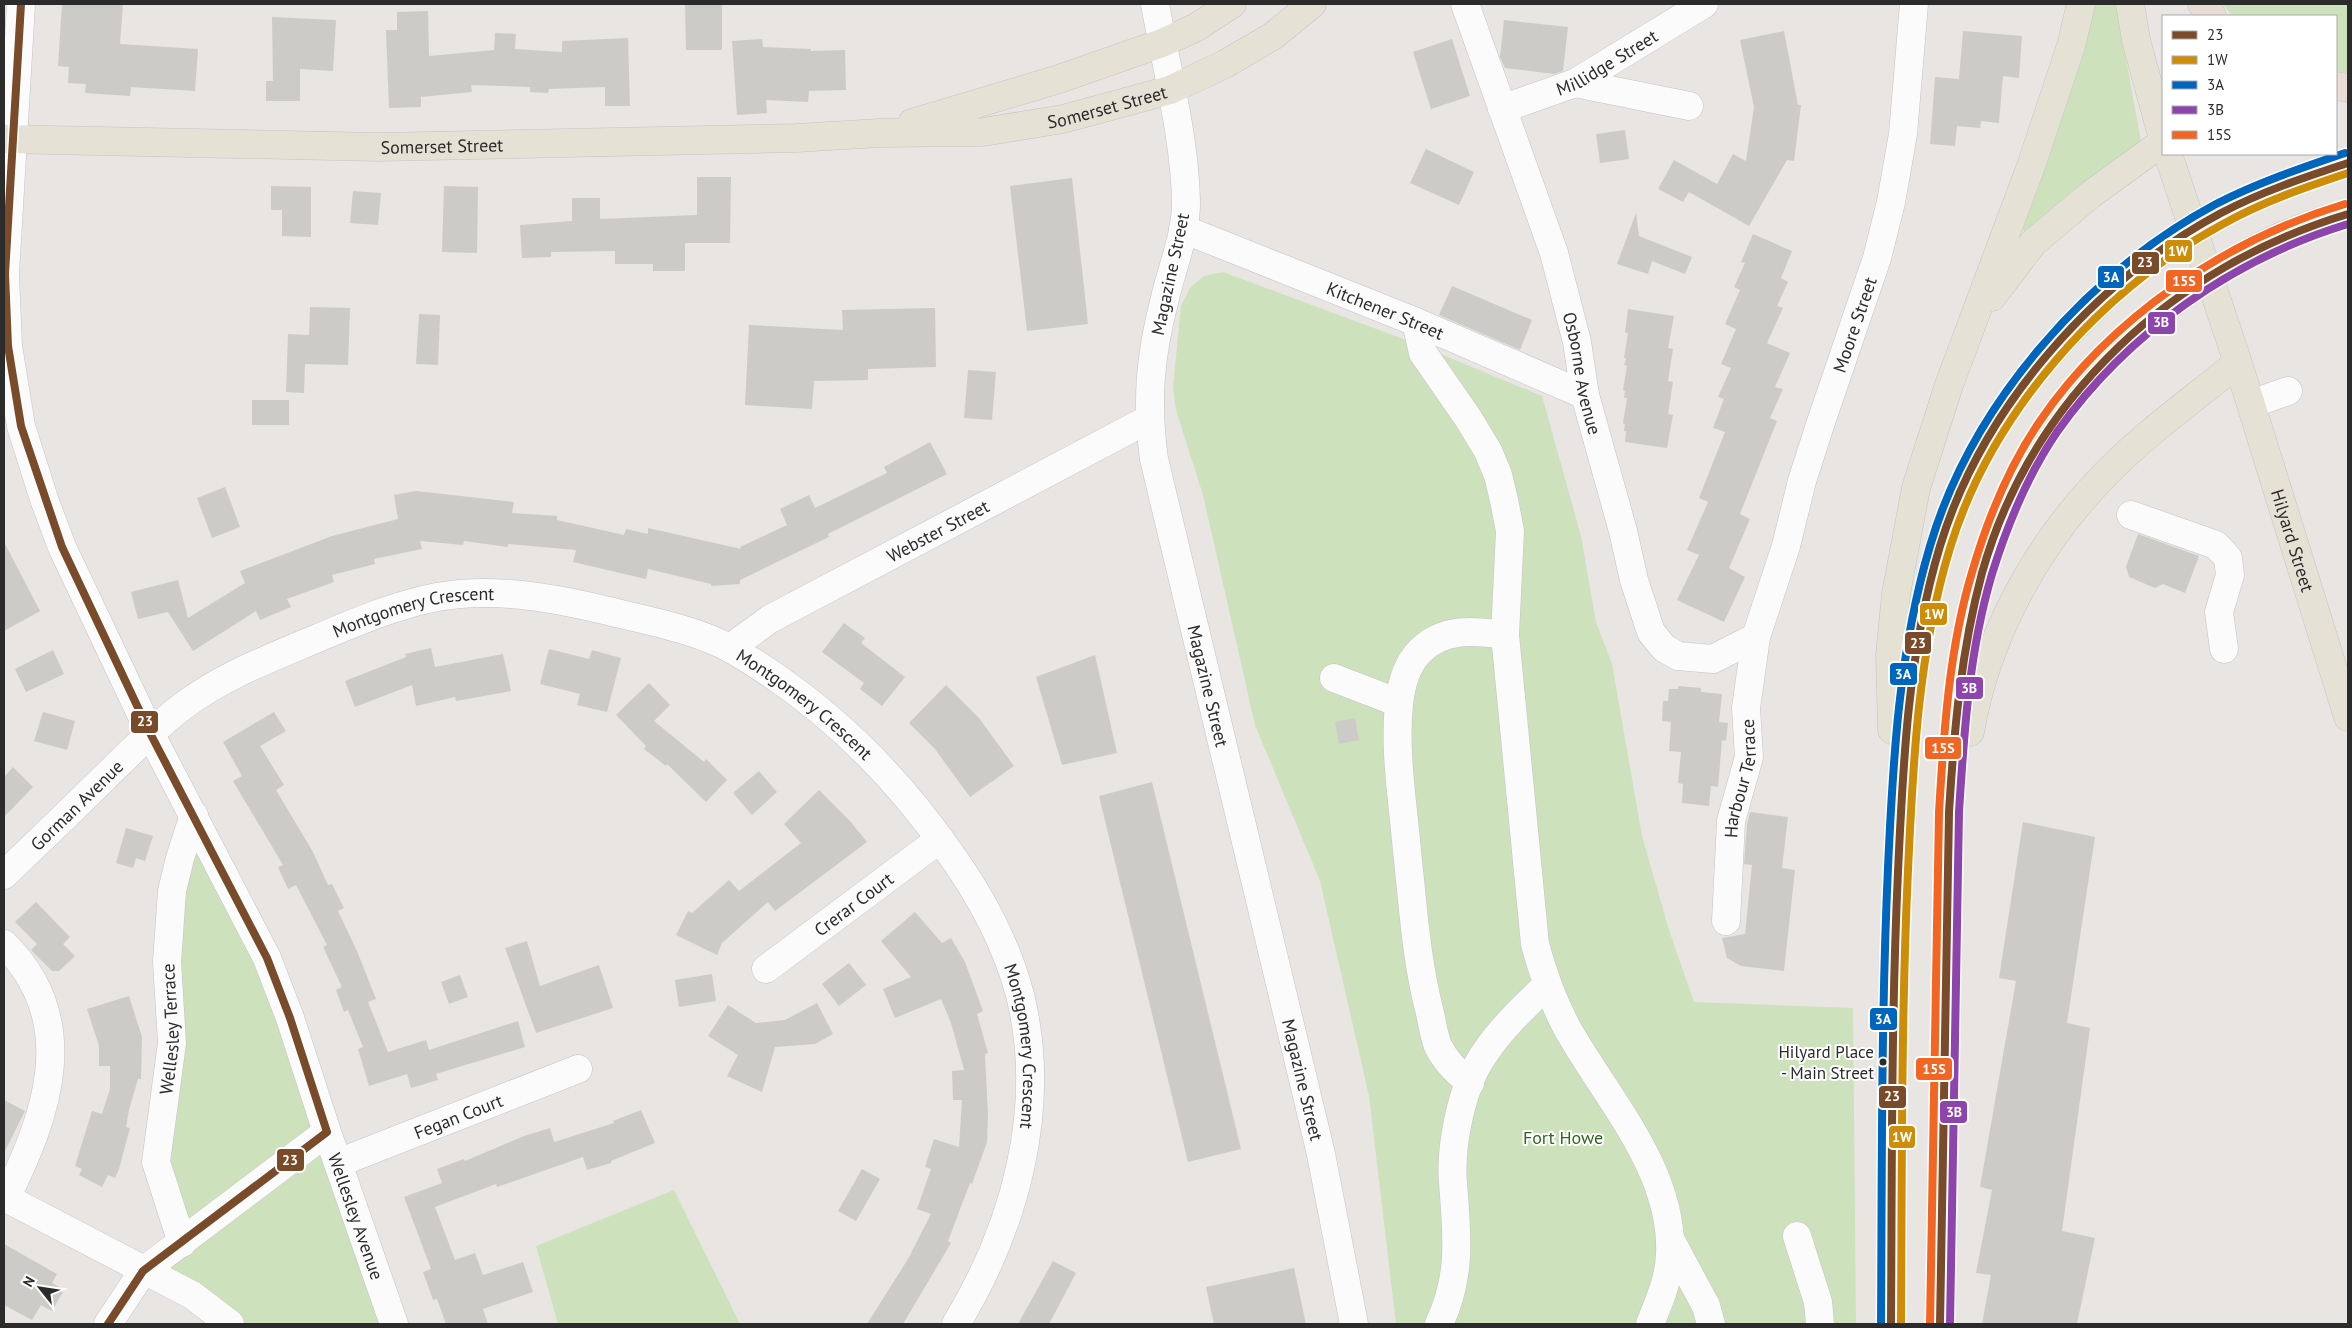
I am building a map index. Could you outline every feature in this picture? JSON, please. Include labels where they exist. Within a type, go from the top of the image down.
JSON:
[{"type":"highway","points":[[2202,4],[2211,15]]},
{"type":"main road","name":"Somerset Street","points":[[879,133],[1060,79],[1162,43],[1196,28],[1232,4]]},
{"type":"main road","name":"Somerset Street","points":[[8,139],[379,147],[805,138],[879,133],[983,132],[1063,119],[1170,90],[1225,64],[1273,36],[1312,4]]},
{"type":"main road","points":[[1891,1324],[1895,921],[1890,655],[1896,594],[1916,488],[1928,446],[2031,166],[2071,46],[2081,4]]},
{"type":"main road","points":[[2130,4],[2136,40],[2162,137]]},
{"type":"main road","points":[[1972,325],[2033,243],[2090,195],[2162,142]]},
{"type":"main road","name":"Hilyard Street","points":[[2168,155],[2238,363],[2348,717]]},
{"type":"main road","points":[[1895,921],[1906,734],[1913,670],[1922,620],[1948,523],[1967,476],[1994,429],[2021,389],[2054,346],[2089,310],[2129,275],[2182,237],[2224,211],[2269,191],[2348,163]]},
{"type":"main road","points":[[1940,1324],[1948,859],[1958,685],[1978,584],[1992,536],[2013,489],[2056,418],[2102,361],[2176,299],[2239,258],[2310,226],[2348,214]]},
{"type":"main road","points":[[1948,859],[1976,698],[1996,640],[2040,554],[2066,518],[2099,480],[2138,444],[2238,363]]},
{"type":"street","name":"Wellesley Avenue","points":[[21,4],[8,139],[6,234],[6,312],[12,382],[21,426],[44,499],[62,547],[150,733],[267,958],[290,1018],[327,1132],[394,1324]]},
{"type":"street","name":"Magazine Street","points":[[1155,4],[1180,146],[1186,206],[1184,229],[1155,341],[1149,419],[1163,500],[1321,1154],[1354,1324]]},
{"type":"street","name":"Osborne Avenue","points":[[1465,4],[1554,253],[1577,342],[1585,395],[1623,531],[1636,588],[1651,632],[1664,648],[1678,656],[1713,659],[1756,637]]},
{"type":"street","name":"Millidge Street","points":[[1502,109],[1575,83],[1704,4]]},
{"type":"street","name":"Moore Street","points":[[1756,637],[1786,546],[1802,481],[1880,249],[1892,202],[1904,134],[1914,4]]},
{"type":"street","points":[[1575,83],[1689,106]]},
{"type":"street","name":"Kitchener Street","points":[[1184,229],[1416,322],[1585,395]]},
{"type":"street","points":[[1416,322],[1422,352],[1468,418],[1488,452],[1498,475],[1510,531],[1506,635],[1535,944],[1546,986],[1567,1028],[1636,1136],[1657,1183],[1670,1238],[1706,1306],[1711,1324]]},
{"type":"street","points":[[2251,404],[2288,391]]},
{"type":"street","name":"Webster Street","points":[[730,648],[770,619],[1149,419]]},
{"type":"street","points":[[2130,515],[2216,545],[2228,558],[2230,575],[2219,612],[2224,649]]},
{"type":"street","name":"Montgomery Crescent","points":[[150,733],[205,691],[246,668],[369,617],[442,596],[490,593],[573,603],[671,626],[730,648],[838,724],[907,794],[973,886],[995,927],[1019,992],[1027,1032],[1030,1069],[1024,1149],[1015,1191],[990,1263],[956,1324]]},
{"type":"street","points":[[1470,1084],[1450,1065],[1438,1045],[1421,978],[1397,744],[1399,703],[1403,683],[1411,665],[1419,652],[1432,642],[1446,635],[1471,630],[1506,635]]},
{"type":"street","name":"Harbour Terrace","points":[[1726,921],[1732,813],[1749,757],[1746,708],[1756,637]]},
{"type":"street","points":[[1334,678],[1399,703]]},
{"type":"street","name":"Gorman Avenue","points":[[4,875],[150,733]]},
{"type":"street","name":"Wellesley Terrace","points":[[182,1243],[156,1162],[172,1043],[167,962],[172,891],[194,815]]},
{"type":"street","name":"Crerar Court","points":[[766,969],[940,839]]},
{"type":"street","points":[[4,944],[22,966],[31,981],[47,1017],[51,1038],[46,1094],[40,1122],[25,1160],[5,1197],[192,1295],[230,1324]]},
{"type":"street","points":[[1439,1324],[1451,1293],[1457,1264],[1458,1235],[1453,1162],[1455,1138],[1470,1084],[1486,1052],[1516,1014],[1546,986]]},
{"type":"street","name":"Fegan Court","points":[[338,1163],[578,1070]]},
{"type":"street","points":[[108,1324],[143,1271],[327,1132]]},
{"type":"street","points":[[1797,1236],[1818,1302],[1820,1324]]},
{"type":"street","points":[[1650,1324],[1666,1277],[1670,1238]]},
{"type":"green space","points":[[2092,4],[2116,4],[2141,141],[2029,235],[2020,228]]},
{"type":"green space","points":[[2222,4],[2348,4],[2348,73],[2337,71],[2337,15],[2232,15]]},
{"type":"green space","name":"Fort Howe","points":[[1223,272],[1409,341],[1542,396],[1581,536],[1596,622],[1612,664],[1642,836],[1669,930],[1694,1002],[1853,1008],[1856,1324],[1396,1324],[1369,1096],[1320,881],[1255,725],[1203,495],[1176,410],[1173,387],[1181,306],[1190,288],[1204,276]]},
{"type":"green space","points":[[194,815],[267,958],[394,1324],[230,1324],[143,1271],[182,1243],[166,1198],[167,962]]},
{"type":"green space","points":[[674,1190],[740,1324],[558,1324],[536,1246]]},
{"type":"building","points":[[62,4],[123,4],[120,44],[198,49],[195,91],[131,87],[130,96],[85,93],[86,84],[68,83],[69,67],[58,66]]},
{"type":"building","points":[[685,4],[722,4],[722,50],[686,50]]},
{"type":"building","points":[[428,11],[429,56],[494,50],[495,33],[516,34],[515,49],[562,52],[562,41],[628,38],[630,106],[605,106],[605,87],[549,89],[548,93],[530,92],[530,87],[471,85],[472,92],[421,97],[421,107],[389,108],[386,30],[397,30],[397,12]]},
{"type":"building","points":[[272,17],[336,20],[333,71],[300,69],[300,101],[266,101],[266,81],[273,81]]},
{"type":"building","points":[[1504,20],[1568,27],[1563,71],[1554,74],[1505,68],[1500,57]]},
{"type":"building","points":[[1784,31],[1798,105],[1801,105],[1794,161],[1787,160],[1749,226],[1689,192],[1683,202],[1658,189],[1674,160],[1717,184],[1733,154],[1746,161],[1754,107],[1740,40]]},
{"type":"building","points":[[1963,31],[2022,36],[2019,78],[2003,76],[1999,123],[1981,121],[1980,128],[1957,126],[1955,146],[1930,144],[1935,77],[1959,79]]},
{"type":"building","points":[[762,39],[763,47],[811,49],[811,51],[845,50],[846,90],[809,91],[808,102],[766,100],[767,113],[737,115],[732,41]]},
{"type":"building","points":[[1452,39],[1470,96],[1431,109],[1413,52]]},
{"type":"building","points":[[1625,130],[1629,159],[1600,163],[1596,134]]},
{"type":"building","points":[[1426,149],[1474,172],[1459,205],[1410,183]]},
{"type":"building","points":[[697,177],[731,177],[730,243],[685,243],[685,271],[653,271],[653,264],[615,264],[615,251],[551,252],[551,257],[522,258],[520,225],[572,221],[572,198],[600,198],[600,219],[697,215]]},
{"type":"building","points":[[1072,178],[1088,324],[1027,331],[1010,186]]},
{"type":"building","points":[[271,186],[311,187],[311,237],[282,236],[282,210],[271,210]]},
{"type":"building","points":[[444,186],[478,187],[477,253],[442,252]]},
{"type":"building","points":[[353,191],[381,193],[378,225],[350,223]]},
{"type":"building","points":[[1636,213],[1639,236],[1692,257],[1685,274],[1652,261],[1648,274],[1617,264]]},
{"type":"building","points":[[1753,234],[1792,251],[1781,278],[1788,282],[1777,306],[1783,308],[1767,343],[1790,353],[1775,387],[1783,389],[1770,418],[1777,421],[1740,514],[1750,519],[1729,568],[1745,577],[1724,622],[1677,600],[1699,555],[1687,550],[1708,502],[1699,498],[1725,432],[1713,428],[1724,399],[1718,397],[1731,368],[1721,364],[1736,329],[1725,324],[1740,290],[1734,287],[1745,263],[1741,262]]},
{"type":"building","points":[[1452,286],[1532,320],[1520,350],[1439,315]]},
{"type":"building","points":[[310,307],[350,308],[348,365],[305,364],[304,393],[286,392],[288,334],[309,335]]},
{"type":"building","points":[[935,308],[936,367],[868,369],[868,380],[814,381],[812,409],[745,405],[749,325],[843,330],[842,310]]},
{"type":"building","points":[[1628,309],[1674,316],[1668,348],[1673,349],[1668,381],[1673,382],[1668,414],[1673,415],[1667,448],[1625,442],[1626,431],[1624,431],[1625,424],[1623,423],[1627,398],[1624,398],[1625,391],[1623,390],[1627,366],[1624,365],[1626,358],[1624,358],[1628,333],[1625,333]]},
{"type":"building","points":[[419,314],[440,315],[438,365],[416,364]]},
{"type":"building","points":[[968,370],[996,372],[992,420],[964,418]]},
{"type":"building","points":[[252,400],[289,400],[289,425],[252,425]]},
{"type":"building","points":[[930,442],[947,474],[828,534],[829,537],[740,580],[740,584],[711,586],[711,584],[648,569],[646,579],[573,562],[576,550],[508,544],[508,547],[464,541],[463,545],[420,541],[422,549],[374,559],[375,564],[332,575],[334,582],[287,599],[291,607],[260,620],[256,611],[193,651],[168,612],[138,619],[131,592],[178,580],[188,618],[245,583],[240,571],[332,536],[398,519],[394,495],[416,491],[514,502],[512,513],[557,516],[557,520],[624,535],[626,529],[648,534],[648,528],[741,549],[740,547],[787,525],[780,509],[809,495],[815,508],[887,473],[884,467]]},
{"type":"building","points":[[225,487],[240,527],[212,538],[197,498]]},
{"type":"building","points":[[2138,534],[2199,556],[2185,593],[2163,584],[2155,588],[2129,577],[2126,567]]},
{"type":"building","points":[[4,542],[40,611],[4,631]]},
{"type":"building","points":[[844,623],[865,638],[861,643],[905,677],[882,706],[860,689],[864,683],[822,652]]},
{"type":"building","points":[[431,648],[435,667],[503,654],[511,691],[456,701],[455,697],[416,706],[412,685],[355,707],[345,681],[406,657],[405,654]]},
{"type":"building","points":[[549,649],[589,659],[592,650],[621,658],[607,712],[577,705],[580,694],[540,684]]},
{"type":"building","points":[[53,650],[64,674],[26,692],[15,669]]},
{"type":"building","points":[[1095,655],[1117,753],[1062,765],[1036,677]]},
{"type":"building","points":[[649,683],[670,705],[654,721],[704,762],[706,759],[727,780],[706,802],[667,764],[666,766],[644,749],[646,746],[616,715]]},
{"type":"building","points":[[946,685],[979,718],[1014,766],[970,797],[935,749],[909,723]]},
{"type":"building","points":[[1678,686],[1701,688],[1701,692],[1722,694],[1719,722],[1728,723],[1726,741],[1722,740],[1718,787],[1711,786],[1709,806],[1682,803],[1683,784],[1678,783],[1681,752],[1669,751],[1671,722],[1662,721],[1663,701],[1668,701],[1669,689],[1678,689]]},
{"type":"building","points":[[43,712],[75,721],[67,750],[34,741]]},
{"type":"building","points":[[274,712],[286,731],[260,746],[284,785],[276,790],[313,852],[328,885],[332,884],[344,908],[338,911],[357,951],[376,999],[368,1002],[388,1052],[426,1040],[429,1050],[518,1021],[525,1047],[436,1074],[438,1080],[411,1088],[407,1074],[369,1086],[358,1049],[363,1047],[348,1010],[344,1012],[336,990],[342,987],[323,947],[327,945],[296,885],[288,889],[278,867],[283,865],[233,781],[242,776],[223,742]]},
{"type":"building","points":[[1355,718],[1359,740],[1339,744],[1335,722]]},
{"type":"building","points":[[13,767],[33,787],[4,817],[4,777]]},
{"type":"building","points":[[759,771],[777,792],[752,815],[733,793]]},
{"type":"building","points":[[1152,782],[1241,1149],[1188,1162],[1099,796]]},
{"type":"building","points":[[819,790],[850,821],[867,842],[775,911],[768,902],[722,943],[717,955],[676,935],[688,911],[692,913],[729,880],[739,891],[801,843],[784,824]]},
{"type":"building","points":[[1750,812],[1788,817],[1782,868],[1795,870],[1784,971],[1741,966],[1727,958],[1722,938],[1745,934],[1752,865],[1744,864],[1747,824]]},
{"type":"building","points":[[2023,822],[2095,837],[2067,1023],[2090,1028],[2062,1231],[2095,1238],[2077,1324],[1982,1324],[1991,1275],[1976,1273],[1992,1190],[1980,1187],[2016,981],[1999,978]]},
{"type":"building","points":[[126,828],[153,836],[145,861],[136,858],[133,868],[116,863]]},
{"type":"building","points":[[36,902],[70,937],[63,944],[75,956],[59,971],[52,971],[31,950],[37,944],[15,922]]},
{"type":"building","points":[[915,912],[942,943],[951,938],[965,962],[983,1011],[977,1014],[988,1053],[985,1054],[988,1115],[987,1142],[948,1241],[951,1243],[903,1324],[867,1324],[908,1259],[931,1214],[917,1209],[931,1169],[925,1167],[934,1139],[959,1147],[962,1100],[953,1100],[952,1071],[964,1070],[951,1023],[941,999],[895,1018],[883,989],[911,977],[881,941]]},
{"type":"building","points":[[527,941],[540,986],[599,965],[613,1008],[536,1033],[505,948]]},
{"type":"building","points":[[849,963],[866,985],[839,1006],[822,984]]},
{"type":"building","points":[[712,974],[716,1001],[679,1007],[675,980]]},
{"type":"building","points":[[460,975],[468,997],[449,1004],[441,982]]},
{"type":"building","points":[[129,996],[142,1037],[141,1079],[138,1079],[129,1110],[126,1127],[130,1128],[119,1169],[115,1178],[108,1175],[102,1187],[79,1175],[82,1169],[75,1166],[92,1111],[102,1114],[110,1089],[110,1066],[99,1066],[99,1046],[87,1009]]},
{"type":"building","points":[[817,1003],[833,1034],[815,1044],[775,1047],[762,1092],[727,1076],[738,1055],[708,1036],[728,1005],[756,1023],[785,1020]]},
{"type":"building","points":[[4,1100],[25,1111],[4,1153]]},
{"type":"building","points":[[641,1110],[655,1143],[611,1161],[611,1163],[587,1170],[583,1157],[497,1187],[496,1184],[435,1207],[455,1260],[475,1253],[483,1275],[523,1262],[533,1292],[483,1309],[488,1324],[446,1324],[437,1299],[433,1300],[423,1272],[431,1269],[404,1197],[442,1183],[437,1169],[464,1159],[465,1161],[524,1136],[550,1128],[554,1142],[614,1123],[613,1121]]},
{"type":"building","points":[[862,1169],[880,1179],[856,1221],[838,1211]]},
{"type":"building","points":[[4,1244],[57,1274],[52,1283],[64,1290],[52,1311],[41,1305],[32,1320],[4,1305]]},
{"type":"building","points":[[1053,1261],[1076,1273],[1049,1324],[1018,1324]]},
{"type":"building","points":[[1294,1268],[1306,1324],[1214,1324],[1206,1287]]},
{"type":"transit line","name":"23","points":[[21,4],[5,274],[8,346],[21,426],[62,547],[150,733],[267,958],[290,1018],[327,1132],[143,1271],[108,1324]]},
{"type":"transit line","name":"3A","points":[[1881,1324],[1884,982],[1895,745],[1904,665],[1911,625],[1930,546],[1949,493],[1974,442],[2005,394],[2040,348],[2079,306],[2122,267],[2168,233],[2216,204],[2263,183],[2345,153]]},
{"type":"transit line","name":"23","points":[[1891,1324],[1894,985],[1905,748],[1914,667],[1929,586],[1940,546],[1959,495],[1984,445],[2014,398],[2049,353],[2087,312],[2129,274],[2174,241],[2236,205],[2299,179],[2348,163]]},
{"type":"transit line","name":"1W","points":[[1901,1324],[1904,983],[1915,748],[1924,668],[1939,588],[1950,548],[1968,498],[1993,450],[2022,404],[2055,361],[2093,321],[2134,284],[2177,252],[2238,216],[2284,196],[2348,173]]},
{"type":"transit line","name":"15S","points":[[1930,1324],[1939,812],[1943,750],[1958,628],[1973,569],[1986,531],[2001,492],[2019,456],[2040,421],[2069,383],[2101,348],[2136,316],[2174,287],[2215,261],[2257,238],[2301,219],[2345,204]]},
{"type":"transit line","name":"23","points":[[1940,1324],[1949,812],[1953,751],[1964,662],[1975,602],[1982,573],[2005,509],[2036,450],[2074,395],[2119,347],[2169,304],[2225,267],[2285,237],[2348,214]]},
{"type":"transit line","name":"3B","points":[[1950,1324],[1961,782],[1969,692],[1978,633],[1992,574],[2005,537],[2028,482],[2057,432],[2085,396],[2116,363],[2150,332],[2186,304],[2224,279],[2264,257],[2305,239],[2348,224]]},
{"type":"place","name":"Hilyard Place - Main Street","points":[[1883,1062]]}]
